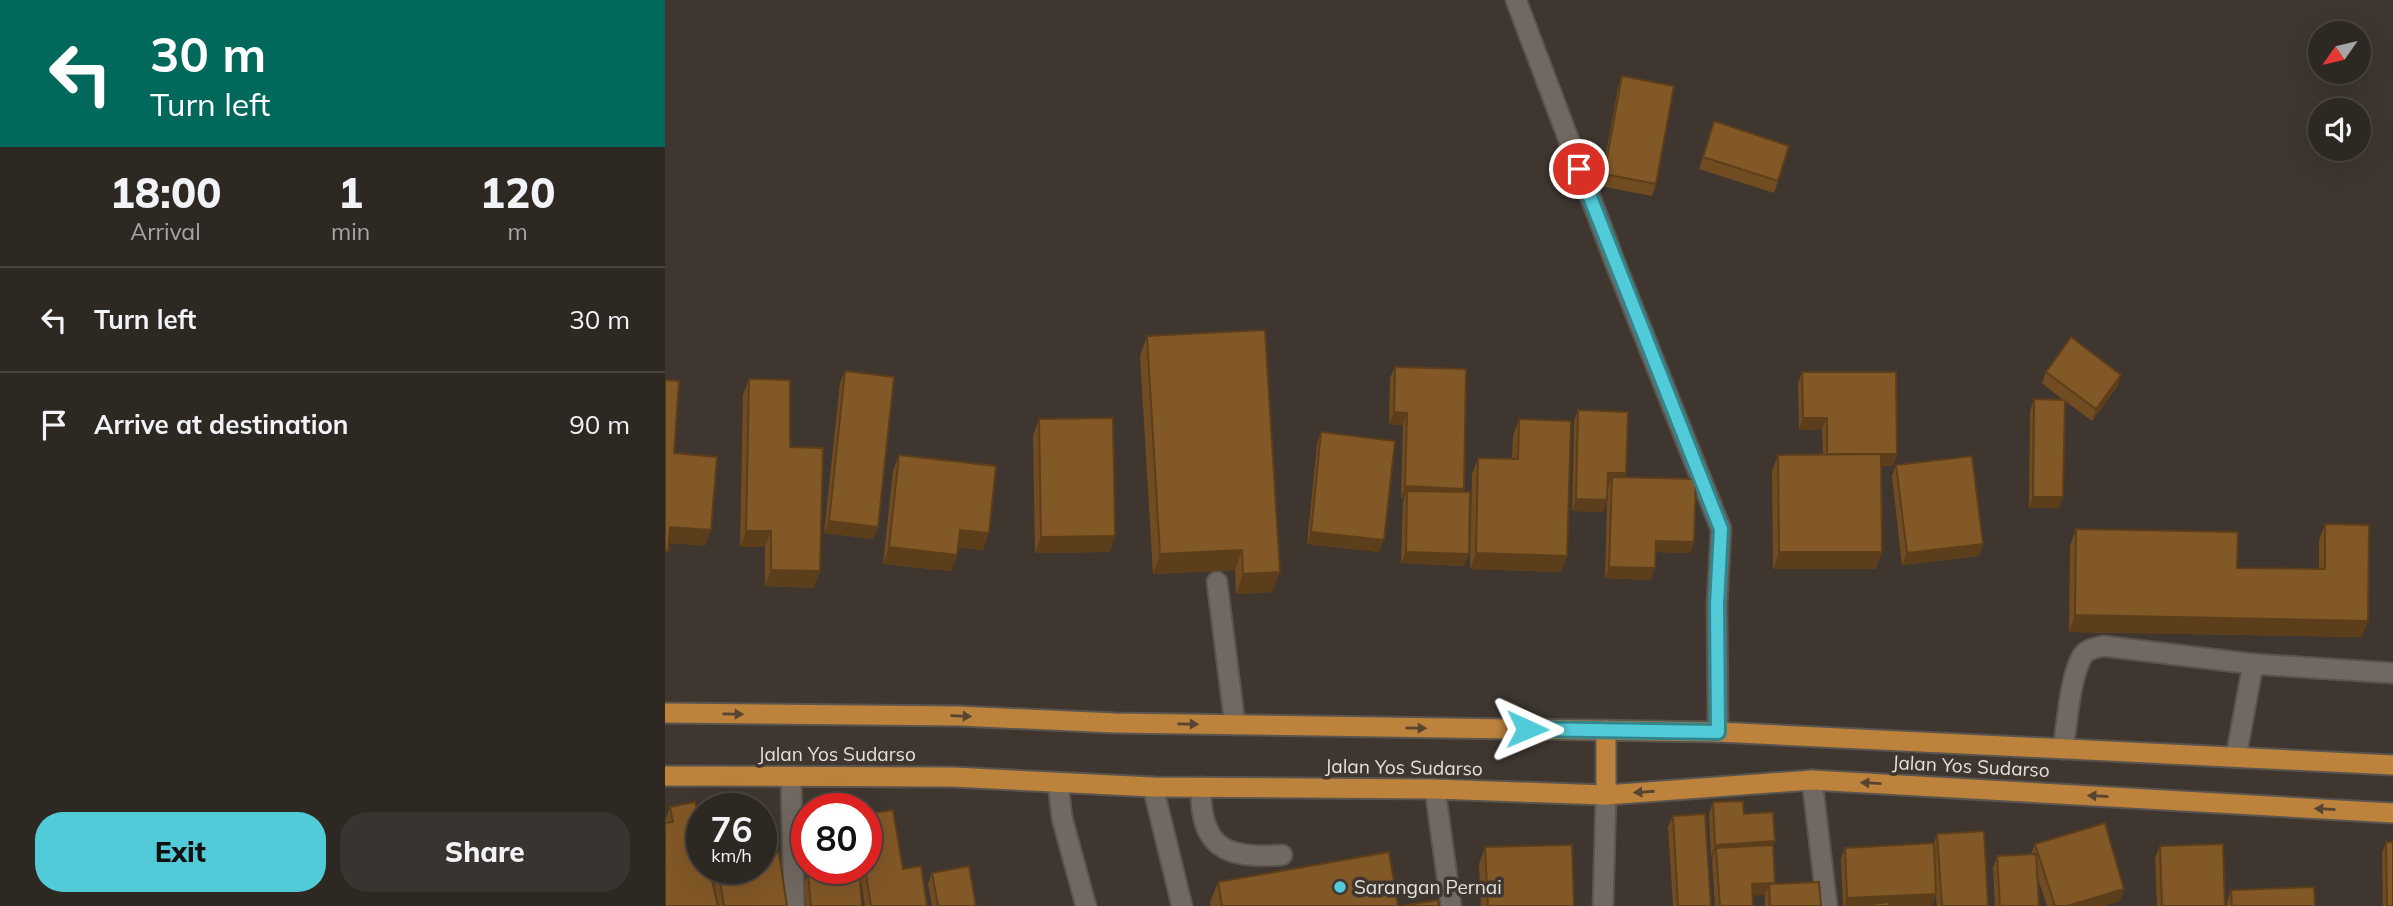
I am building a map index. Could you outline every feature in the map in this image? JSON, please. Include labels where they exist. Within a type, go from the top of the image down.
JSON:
[{"type":"highway","name":"Jalan Yos Sudarso","points":[[665,713],[959,716],[1235,725],[1718,732],[2393,765]]},
{"type":"highway","points":[[1606,730],[1606,795]]},
{"type":"highway","name":"Jalan Yos Sudarso","points":[[665,776],[953,777],[1153,787],[1435,789],[1606,795],[1812,780],[2393,813]]},
{"type":"street","points":[[1516,0],[1616,265],[1721,529],[1717,604],[1718,732]]},
{"type":"street","points":[[1217,582],[1235,725]]},
{"type":"street","points":[[2063,749],[2076,676],[2083,654],[2103,646],[2253,664],[2393,673]]},
{"type":"street","points":[[2235,757],[2253,664]]},
{"type":"street","points":[[791,777],[794,906]]},
{"type":"street","points":[[1812,780],[1827,906]]},
{"type":"street","points":[[1058,783],[1062,818],[1086,906]]},
{"type":"street","points":[[1153,787],[1182,906]]},
{"type":"street","points":[[1201,787],[1201,814],[1213,843],[1234,855],[1282,855]]},
{"type":"street","points":[[1435,789],[1451,906]]},
{"type":"street","points":[[1603,906],[1606,795]]},
{"type":"building","points":[[1622,76],[1674,86],[1656,184],[1604,174]]},
{"type":"building","points":[[1714,121],[1789,146],[1778,181],[1703,157]]},
{"type":"building","points":[[1265,330],[1280,572],[1243,574],[1242,550],[1160,554],[1147,336]]},
{"type":"building","points":[[2071,337],[2121,375],[2096,409],[2046,372]]},
{"type":"building","points":[[1395,367],[1466,369],[1464,489],[1405,486],[1407,413],[1394,412]]},
{"type":"building","points":[[845,371],[894,377],[878,527],[829,521]]},
{"type":"building","points":[[1802,372],[1896,372],[1897,454],[1827,454],[1827,418],[1803,418]]},
{"type":"building","points":[[749,379],[790,380],[790,447],[823,448],[820,571],[771,570],[771,531],[746,531]]},
{"type":"building","points":[[665,380],[679,381],[674,453],[717,457],[711,530],[670,527],[668,551],[665,551]]},
{"type":"building","points":[[2034,399],[2065,400],[2063,497],[2033,497]]},
{"type":"building","points":[[1578,410],[1628,412],[1626,473],[1608,473],[1607,500],[1576,499]]},
{"type":"building","points":[[1113,418],[1115,536],[1041,537],[1039,419]]},
{"type":"building","points":[[1519,419],[1571,421],[1567,556],[1476,553],[1478,458],[1518,459]]},
{"type":"building","points":[[1321,432],[1395,441],[1384,540],[1311,532]]},
{"type":"building","points":[[1881,454],[1882,552],[1779,552],[1778,455]]},
{"type":"building","points":[[899,455],[996,466],[989,533],[960,530],[957,555],[889,547]]},
{"type":"building","points":[[1972,456],[1983,544],[1907,553],[1896,465]]},
{"type":"building","points":[[1612,477],[1696,479],[1694,542],[1656,541],[1655,568],[1609,567]]},
{"type":"building","points":[[1407,491],[1470,492],[1469,554],[1406,552]]},
{"type":"building","points":[[2325,524],[2369,525],[2368,621],[2075,615],[2076,529],[2238,532],[2237,568],[2325,569]]},
{"type":"building","points":[[1743,801],[1744,814],[1773,812],[1775,841],[1715,845],[1713,802]]},
{"type":"building","points":[[686,804],[686,884],[713,884],[718,906],[665,906],[665,823],[673,822],[670,807]]},
{"type":"building","points":[[893,810],[903,869],[921,866],[927,906],[871,906],[868,884],[882,884],[882,812]]},
{"type":"building","points":[[1705,814],[1711,906],[1678,906],[1673,816]]},
{"type":"building","points":[[2105,823],[2124,889],[2067,906],[2055,906],[2035,844]]},
{"type":"building","points":[[1984,831],[1988,906],[1942,906],[1937,834]]},
{"type":"building","points":[[2386,842],[2393,842],[2393,906],[2387,906]]},
{"type":"building","points":[[1934,843],[1936,894],[1847,898],[1845,848]]},
{"type":"building","points":[[2223,844],[2225,906],[2162,906],[2160,846]]},
{"type":"building","points":[[1572,845],[1574,906],[1488,906],[1485,847]]},
{"type":"building","points":[[1773,845],[1775,883],[1752,884],[1753,906],[1720,906],[1716,848]]},
{"type":"building","points":[[1389,852],[1398,906],[1222,906],[1218,882]]},
{"type":"building","points":[[777,853],[787,906],[724,906],[721,884],[777,884]]},
{"type":"building","points":[[2036,854],[2039,906],[2000,906],[1997,856]]},
{"type":"building","points":[[969,866],[976,906],[938,906],[932,873]]},
{"type":"building","points":[[1819,882],[1821,906],[1770,906],[1769,884]]},
{"type":"building","points":[[809,884],[860,884],[862,906],[811,906]]},
{"type":"building","points":[[2314,887],[2315,906],[2232,906],[2231,890]]},
{"type":"building","points":[[1438,900],[1439,906],[1401,906]]},
{"type":"building","points":[[1889,902],[1889,906],[1855,906]]},
{"type":"place","name":"Sarangan Pernai","points":[[1340,887]]},
{"type":"route","points":[[1527,729],[1718,732],[1717,604],[1721,529],[1579,169]]}]
